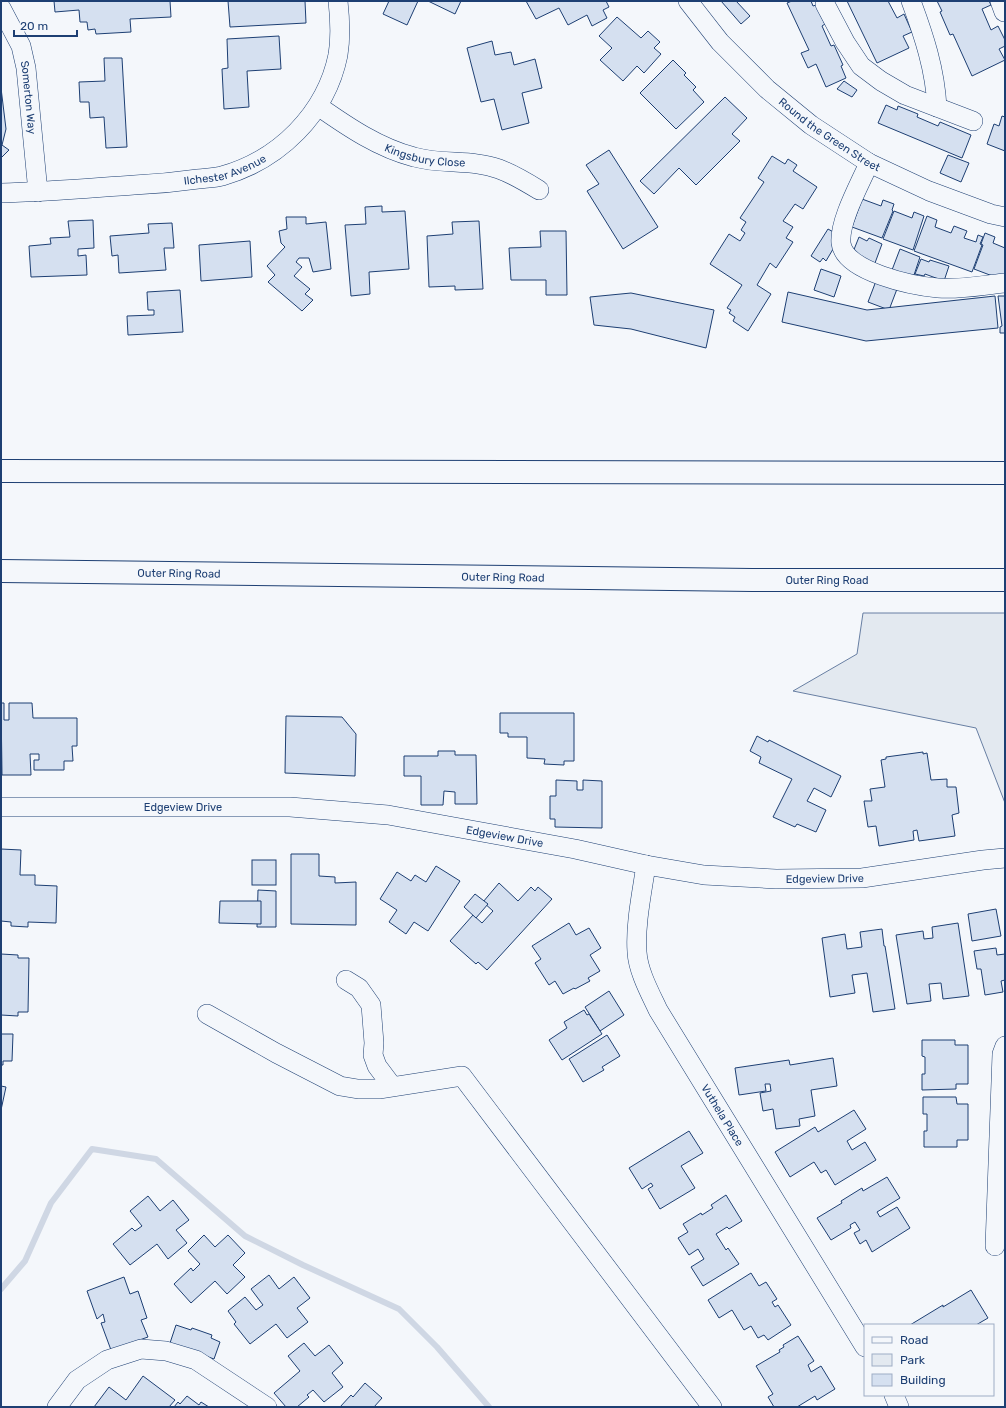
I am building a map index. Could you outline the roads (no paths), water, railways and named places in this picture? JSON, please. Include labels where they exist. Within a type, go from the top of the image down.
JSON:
[{"type":"highway","points":[[1,471],[1005,473]]},
{"type":"highway","name":"Outer Ring Road","points":[[1,571],[752,580],[1005,580]]},
{"type":"street","name":"Ilchester Avenue","points":[[1,193],[38,192],[165,183],[221,176],[245,168],[271,153],[303,126],[318,106],[327,89],[338,55],[340,28],[338,1]]},
{"type":"street","name":"Round the Green Street","points":[[688,1],[720,42],[767,89],[811,125],[869,163],[930,192],[1005,218]]},
{"type":"street","points":[[911,1],[922,30],[932,64],[936,87],[937,107]]},
{"type":"street","points":[[825,4],[845,42],[862,66],[881,81],[905,95],[973,121]]},
{"type":"street","name":"Somerton Way","points":[[1,8],[21,46],[26,68],[38,192]]},
{"type":"street","name":"Kingsbury Close","points":[[318,106],[366,137],[395,152],[416,158],[469,163],[498,168],[539,190]]},
{"type":"street","points":[[869,163],[857,189],[842,230],[841,244],[845,255],[852,262],[865,269],[891,278],[939,288],[964,288],[1005,283]]},
{"type":"street","name":"Edgeview Drive","points":[[1,807],[290,807],[373,814],[575,849],[646,865],[704,875],[784,879],[862,878],[1005,858]]},
{"type":"street","name":"Vuthela Place","points":[[646,865],[638,924],[637,953],[645,984],[658,1010],[864,1345]]},
{"type":"street","points":[[346,980],[359,988],[372,1005],[374,1043],[373,1055],[377,1066],[392,1086]]},
{"type":"street","points":[[207,1014],[276,1053],[340,1086],[358,1090],[379,1089],[462,1076],[712,1407]]},
{"type":"street","points":[[995,1246],[1002,1054],[1005,1046]]},
{"type":"street","points":[[57,1407],[77,1380],[107,1360],[141,1349],[166,1351],[196,1360],[267,1407]]},
{"type":"street","points":[[894,1396],[899,1407]]},
{"type":"waterway","points":[[1,1289],[25,1261],[51,1203],[92,1149],[156,1159],[245,1236],[303,1265],[399,1309],[437,1347],[489,1407]]}]
